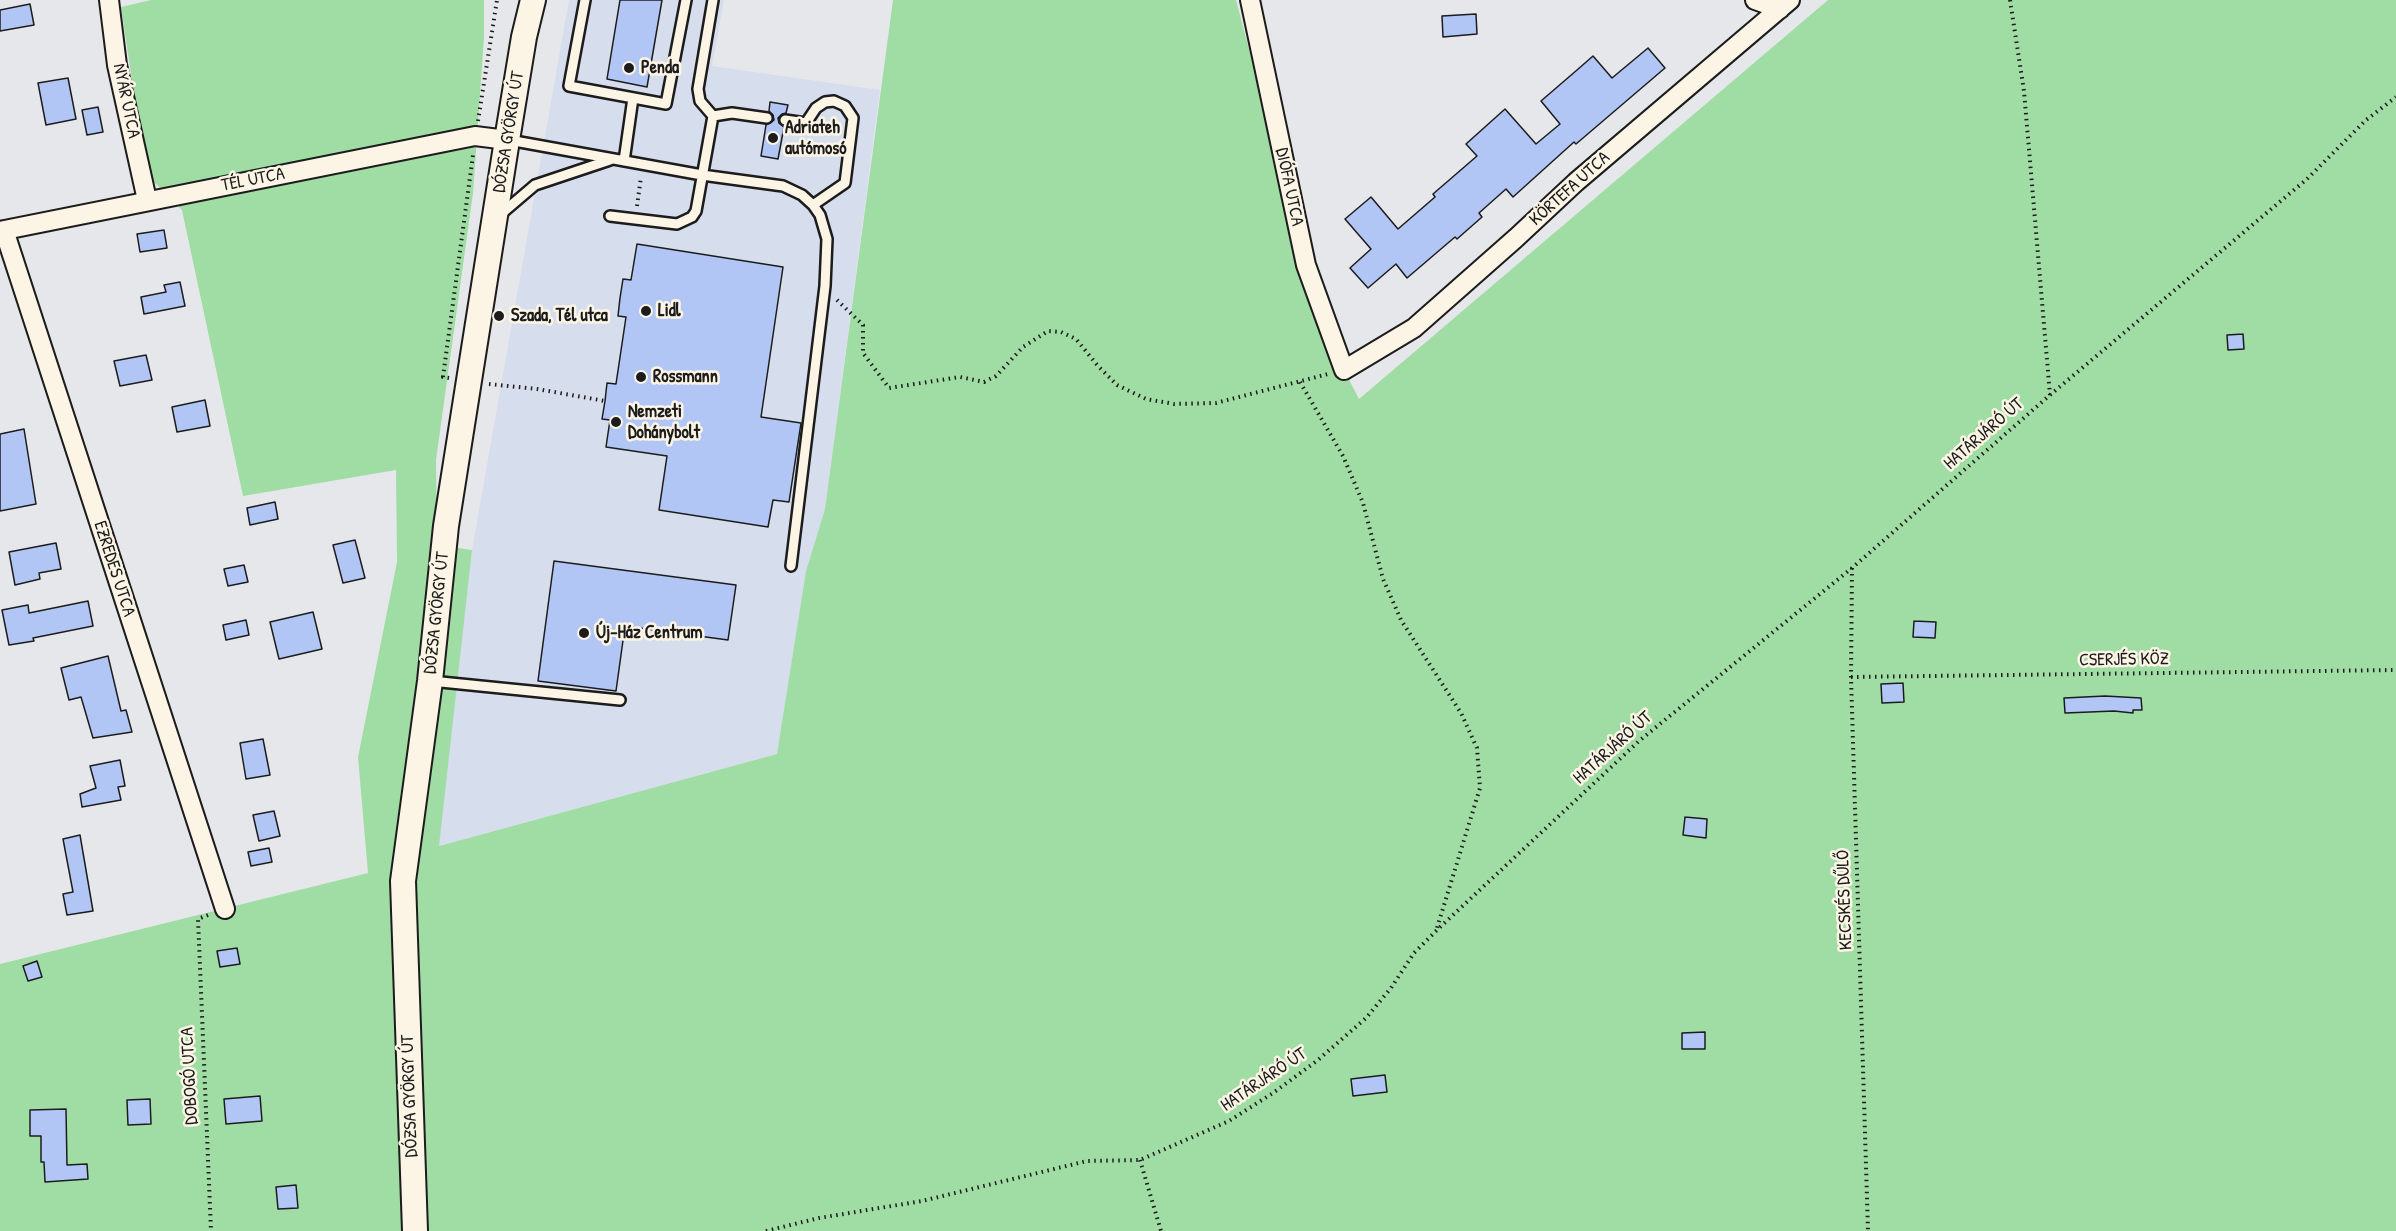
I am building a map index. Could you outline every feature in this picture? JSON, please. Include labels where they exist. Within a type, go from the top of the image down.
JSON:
[{"type":"main road","name":"DÓZSA GYÖRGY ÚT","points":[[415,1231],[403,881],[430,681],[446,526],[524,37],[533,0]]},
{"type":"street","name":"NYÁR UTCA","points":[[109,0],[117,65],[147,200]]},
{"type":"street","name":"DIÓFA UTCA","points":[[1250,0],[1306,265],[1344,370]]},
{"type":"street","points":[[1755,0],[1785,5]]},
{"type":"street","name":"KÖRTEFA UTCA","points":[[1344,370],[1414,328],[1576,182],[1785,5]]},
{"type":"street","name":"TÉL UTCA","points":[[2,230],[476,136],[507,140]]},
{"type":"street","name":"EZREDES UTCA","points":[[2,230],[225,909]]},
{"type":"lane","points":[[585,0],[569,86],[666,104],[686,0]]},
{"type":"lane","points":[[713,0],[698,89],[700,101],[713,116]]},
{"type":"lane","points":[[624,161],[633,98]]},
{"type":"lane","points":[[785,120],[806,123],[816,108],[825,102],[839,102],[850,112],[854,126],[845,183],[813,205]]},
{"type":"lane","points":[[713,116],[732,113],[768,118]]},
{"type":"lane","points":[[610,216],[677,224],[688,220],[696,211],[713,116]]},
{"type":"lane","points":[[507,140],[612,160],[783,186],[802,195],[813,205],[825,226],[827,239],[823,297],[791,566]]},
{"type":"lane","points":[[495,220],[535,185],[612,160]]},
{"type":"lane","points":[[430,681],[620,700]]},
{"type":"path","points":[[476,136],[497,0]]},
{"type":"path","points":[[2010,0],[2024,92],[2050,395]]},
{"type":"path","name":"HATÁRJÁRÓ ÚT","points":[[765,1231],[819,1218],[922,1201],[1087,1161],[1140,1160],[1248,1111],[1318,1060],[1366,1018],[1391,988],[1414,953],[1639,741],[1852,568],[2050,395],[2307,179],[2366,120],[2396,97]]},
{"type":"path","points":[[636,219],[643,165]]},
{"type":"path","points":[[823,297],[837,300],[863,325],[863,353],[889,388],[960,377],[984,382],[996,376],[1023,347],[1048,331],[1061,332],[1076,339],[1098,366],[1117,384],[1146,399],[1174,404],[1216,402],[1344,370]]},
{"type":"path","points":[[1300,381],[1343,456],[1363,503],[1383,579],[1401,620],[1461,713],[1477,748],[1480,788],[1437,930]]},
{"type":"path","points":[[537,389],[605,401]]},
{"type":"path","name":"KECSKÉS DŰLŐ","points":[[1852,568],[1851,677],[1868,1231]]},
{"type":"path","name":"CSERJÉS KÖZ","points":[[1851,677],[2396,670]]},
{"type":"path","name":"DOBOGÓ UTCA","points":[[198,919],[211,1231]]},
{"type":"path","points":[[1140,1160],[1161,1231]]},
{"type":"shaded area","points":[[569,0],[724,0],[712,66],[880,90],[825,509],[806,571],[777,754],[438,846],[472,550]]},
{"type":"green space","points":[[151,0],[484,0],[484,37],[473,193],[436,460],[437,545],[472,550],[439,846],[777,754],[806,571],[825,509],[893,0],[1236,0],[1306,265],[1344,370],[1359,399],[1828,0],[2396,0],[2396,1231],[0,1231],[0,964],[368,873],[358,757],[397,562],[396,470],[243,496],[182,210],[146,174],[121,7]]},
{"type":"building","points":[[620,0],[662,0],[647,87],[607,79]]},
{"type":"building","points":[[30,4],[34,25],[0,31],[0,10]]},
{"type":"building","points":[[1476,14],[1477,34],[1443,37],[1442,16]]},
{"type":"building","points":[[1648,48],[1665,68],[1576,144],[1574,142],[1513,197],[1506,189],[1479,213],[1482,217],[1407,278],[1396,264],[1368,288],[1350,268],[1371,249],[1345,219],[1371,197],[1398,229],[1435,197],[1433,194],[1477,156],[1466,144],[1505,109],[1536,144],[1560,124],[1541,101],[1593,56],[1612,78]]},
{"type":"building","points":[[68,78],[76,119],[46,125],[38,83]]},
{"type":"building","name":"Adriateh autómosó","points":[[770,102],[788,105],[786,113],[778,118],[779,123],[784,127],[778,159],[761,156],[766,125],[774,120],[769,111]]},
{"type":"building","points":[[98,107],[103,132],[87,135],[82,110]]},
{"type":"building","points":[[164,230],[167,248],[140,252],[137,234]]},
{"type":"building","points":[[637,244],[783,267],[761,417],[801,423],[789,502],[773,500],[768,527],[659,510],[667,456],[606,447],[610,420],[602,419],[607,383],[616,384],[626,317],[618,316],[620,298],[623,279],[631,280]]},
{"type":"building","points":[[180,282],[185,306],[144,314],[141,297],[166,292],[164,285]]},
{"type":"building","points":[[2243,334],[2244,349],[2228,350],[2227,335]]},
{"type":"building","points":[[146,355],[152,380],[120,386],[114,361]]},
{"type":"building","points":[[205,400],[210,426],[177,432],[172,407]]},
{"type":"building","points":[[24,429],[36,504],[0,511],[0,434]]},
{"type":"building","points":[[275,502],[278,519],[250,525],[247,508]]},
{"type":"building","points":[[355,540],[365,578],[343,583],[333,545]]},
{"type":"building","points":[[56,543],[61,569],[39,573],[40,579],[15,585],[9,552]]},
{"type":"building","name":"Új-Ház Centrum","points":[[554,561],[736,585],[728,640],[625,626],[616,691],[538,681]]},
{"type":"building","points":[[244,565],[248,582],[228,586],[224,569]]},
{"type":"building","points":[[88,601],[93,626],[9,645],[2,610],[28,605],[29,613]]},
{"type":"building","points":[[313,612],[322,649],[279,659],[270,622]]},
{"type":"building","points":[[246,620],[249,635],[226,640],[223,625]]},
{"type":"building","points":[[1914,621],[1936,622],[1935,638],[1913,637]]},
{"type":"building","points":[[108,656],[121,711],[126,710],[132,732],[93,738],[81,697],[69,700],[61,668]]},
{"type":"building","points":[[1903,683],[1904,702],[1882,703],[1881,684]]},
{"type":"building","points":[[2105,696],[2141,698],[2142,710],[2133,710],[2133,713],[2114,711],[2065,713],[2064,698]]},
{"type":"building","points":[[263,739],[270,775],[246,779],[240,743]]},
{"type":"building","points":[[120,760],[125,786],[118,787],[121,800],[82,807],[80,794],[96,788],[90,766]]},
{"type":"building","points":[[274,811],[280,836],[259,841],[253,815]]},
{"type":"building","points":[[1685,817],[1707,819],[1706,838],[1683,835]]},
{"type":"building","points":[[80,835],[93,911],[67,915],[63,894],[73,892],[63,839]]},
{"type":"building","points":[[269,848],[272,862],[251,866],[248,852]]},
{"type":"building","points":[[237,948],[240,964],[220,967],[217,951]]},
{"type":"building","points":[[37,961],[42,977],[28,981],[23,966]]},
{"type":"building","points":[[1705,1032],[1705,1049],[1682,1049],[1682,1033]]},
{"type":"building","points":[[1385,1075],[1387,1092],[1353,1096],[1351,1079]]},
{"type":"building","points":[[260,1096],[262,1121],[226,1124],[224,1099]]},
{"type":"building","points":[[150,1099],[151,1124],[128,1125],[127,1100]]},
{"type":"building","points":[[66,1109],[67,1165],[87,1164],[88,1179],[45,1182],[44,1162],[41,1162],[41,1136],[30,1136],[30,1110]]},
{"type":"building","points":[[296,1185],[298,1208],[278,1209],[276,1187]]},
{"type":"place","name":"Penda","points":[[629,68]]},
{"type":"place","name":"Adriateh autómosó","points":[[773,138]]},
{"type":"place","name":"Lidl","points":[[646,311]]},
{"type":"place","name":"Szada, Tél utca","points":[[499,316]]},
{"type":"place","name":"Rossmann","points":[[641,377]]},
{"type":"place","name":"Nemzeti Dohánybolt","points":[[616,422]]},
{"type":"place","name":"Új-Ház Centrum","points":[[584,633]]}]
